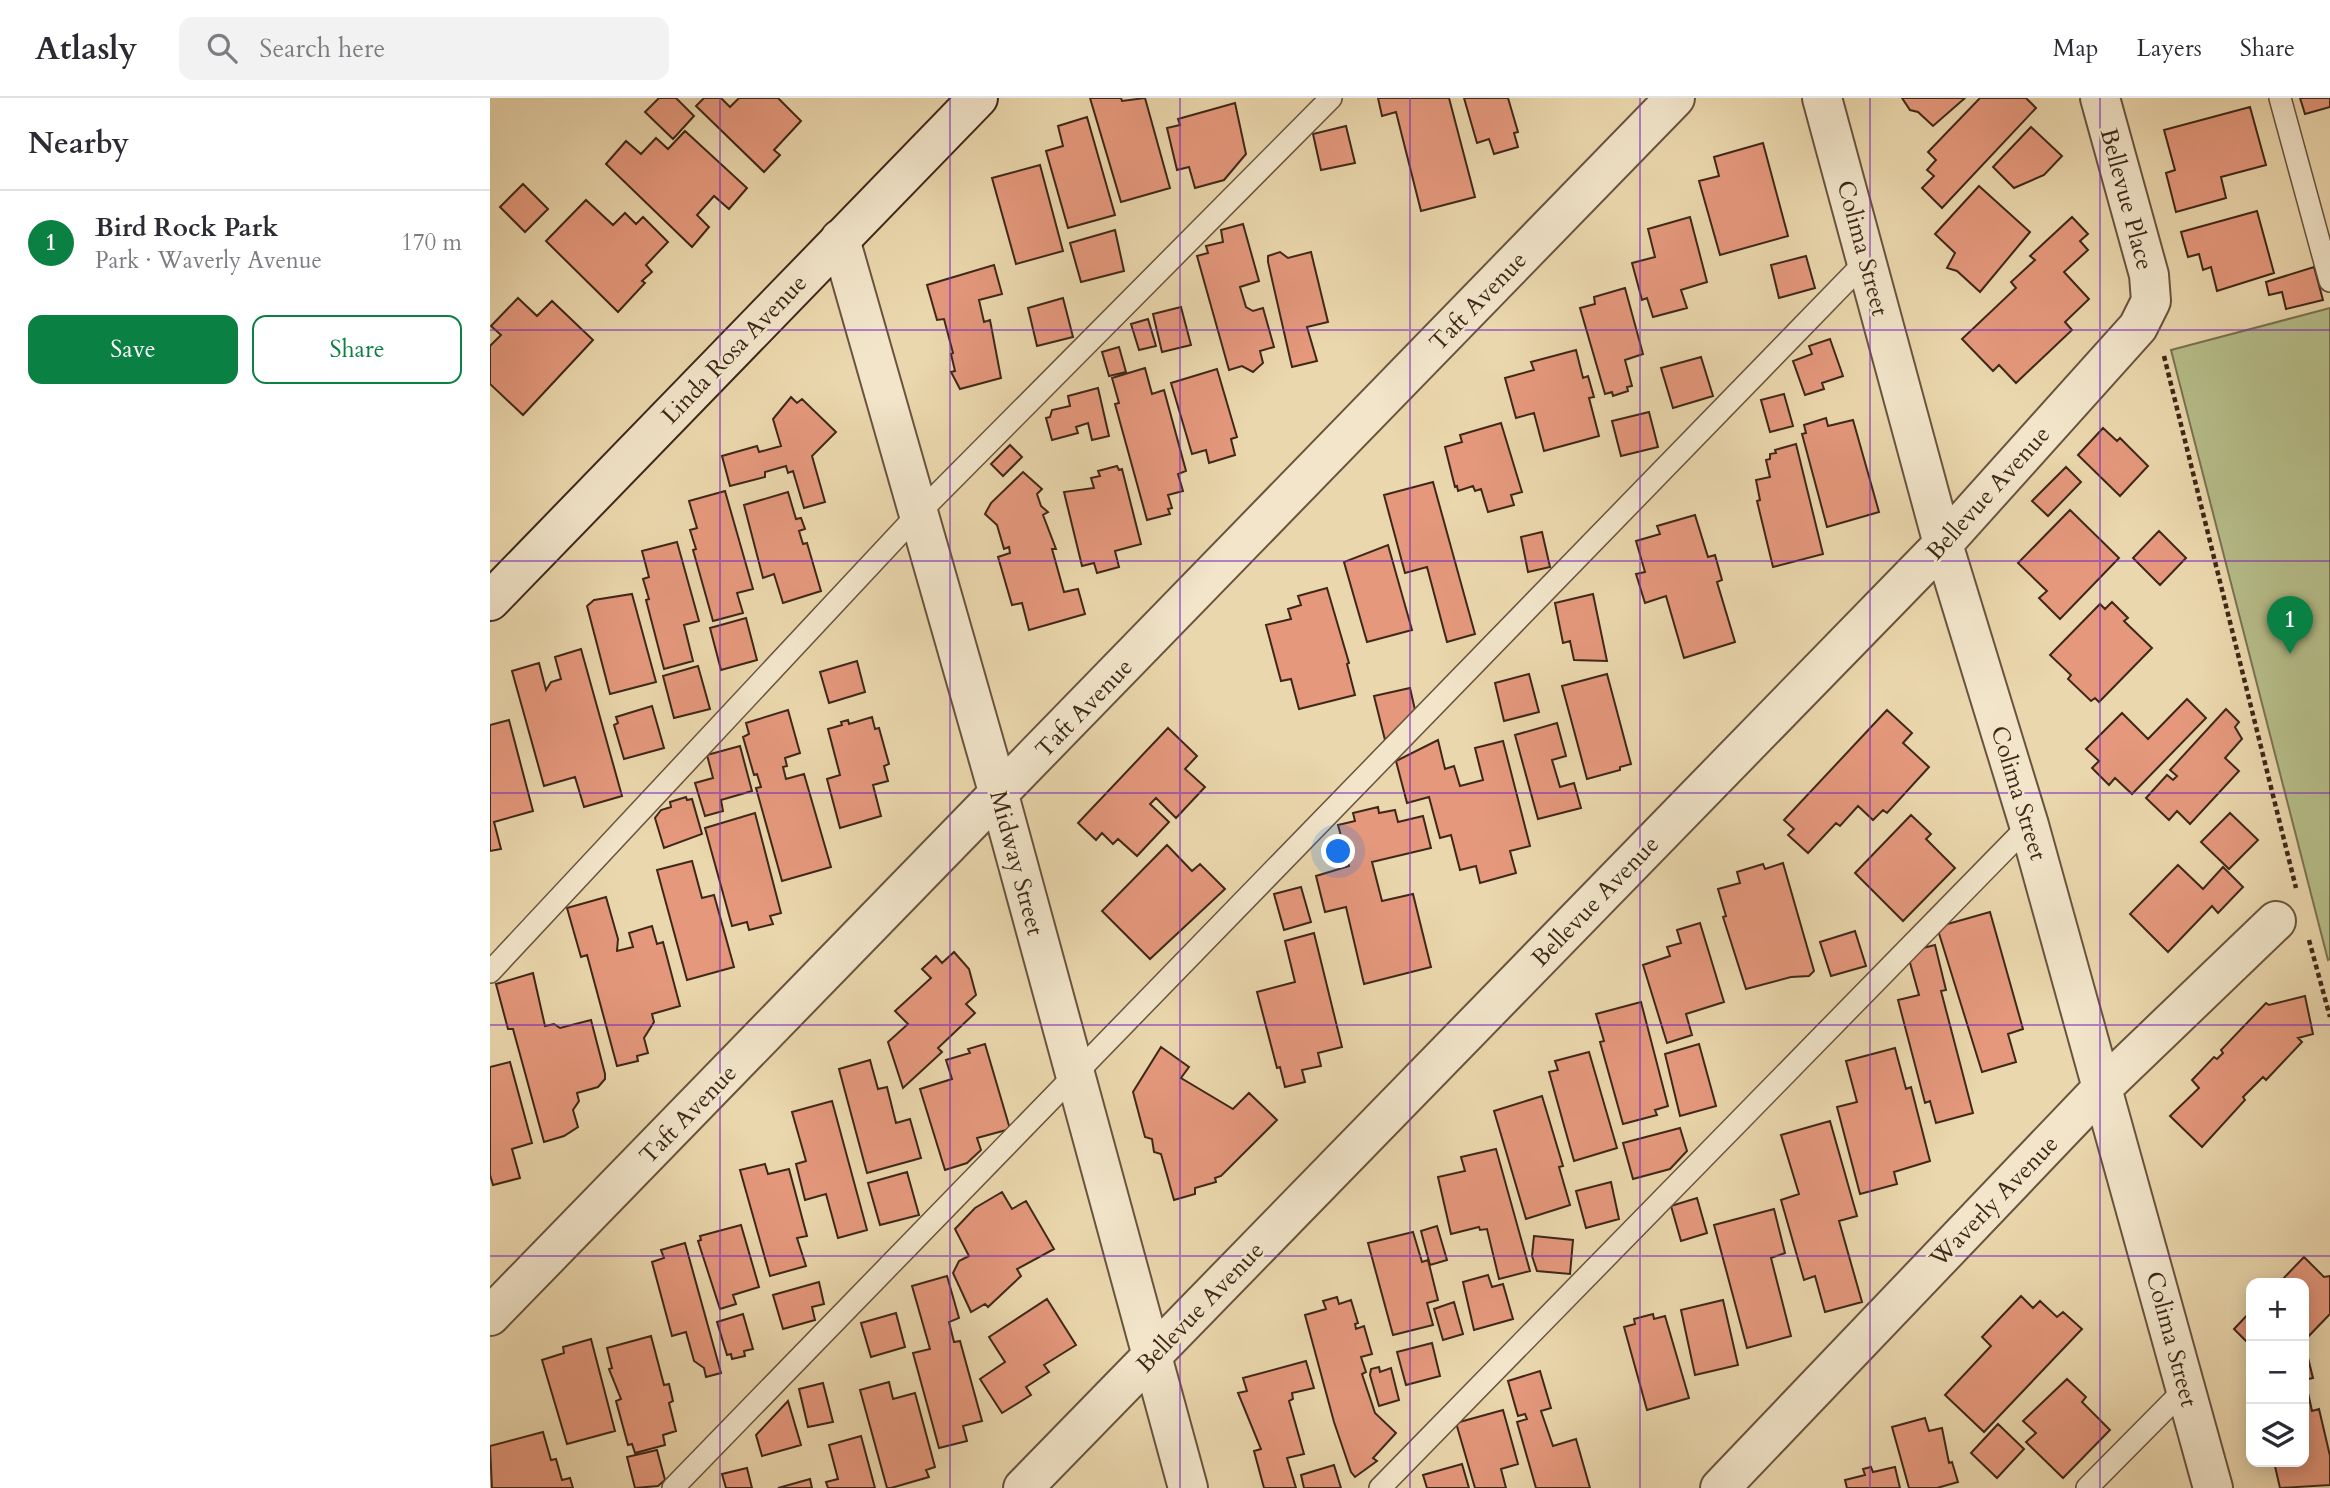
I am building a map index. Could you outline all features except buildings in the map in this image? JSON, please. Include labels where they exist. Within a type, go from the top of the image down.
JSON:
[{"type":"street","name":"Linda Rosa Avenue","points":[[490,601],[978,98]]},
{"type":"street","name":"Taft Avenue","points":[[490,1316],[1675,98]]},
{"type":"street","name":"Colima Street","points":[[1822,98],[1943,544],[2029,825],[2213,1488]]},
{"type":"street","name":"Bellevue Place","points":[[2100,98],[2149,275],[2151,301]]},
{"type":"street","name":"Midway Street","points":[[840,239],[917,516],[999,795],[1188,1488]]},
{"type":"street","name":"Bellevue Avenue","points":[[1023,1488],[1943,544],[2138,327],[2151,301]]},
{"type":"street","name":"Waverly Avenue","points":[[1720,1488],[2103,1087],[2287,910]]},
{"type":"lane","points":[[490,972],[917,516],[1331,98]]},
{"type":"lane","points":[[2280,98],[2330,281]]},
{"type":"lane","points":[[673,1488],[1866,261]]},
{"type":"lane","points":[[1380,1488],[2029,825]]},
{"type":"lane","points":[[2087,1488],[2185,1389]]},
{"type":"path","points":[[2151,301],[2287,910]]},
{"type":"path","points":[[2309,939],[2330,1017]]},
{"type":"green space","points":[[2330,308],[2330,959],[2328,960],[2171,350]]},
{"type":"place","name":"Bird Rock Park","points":[[2290,654]]}]
